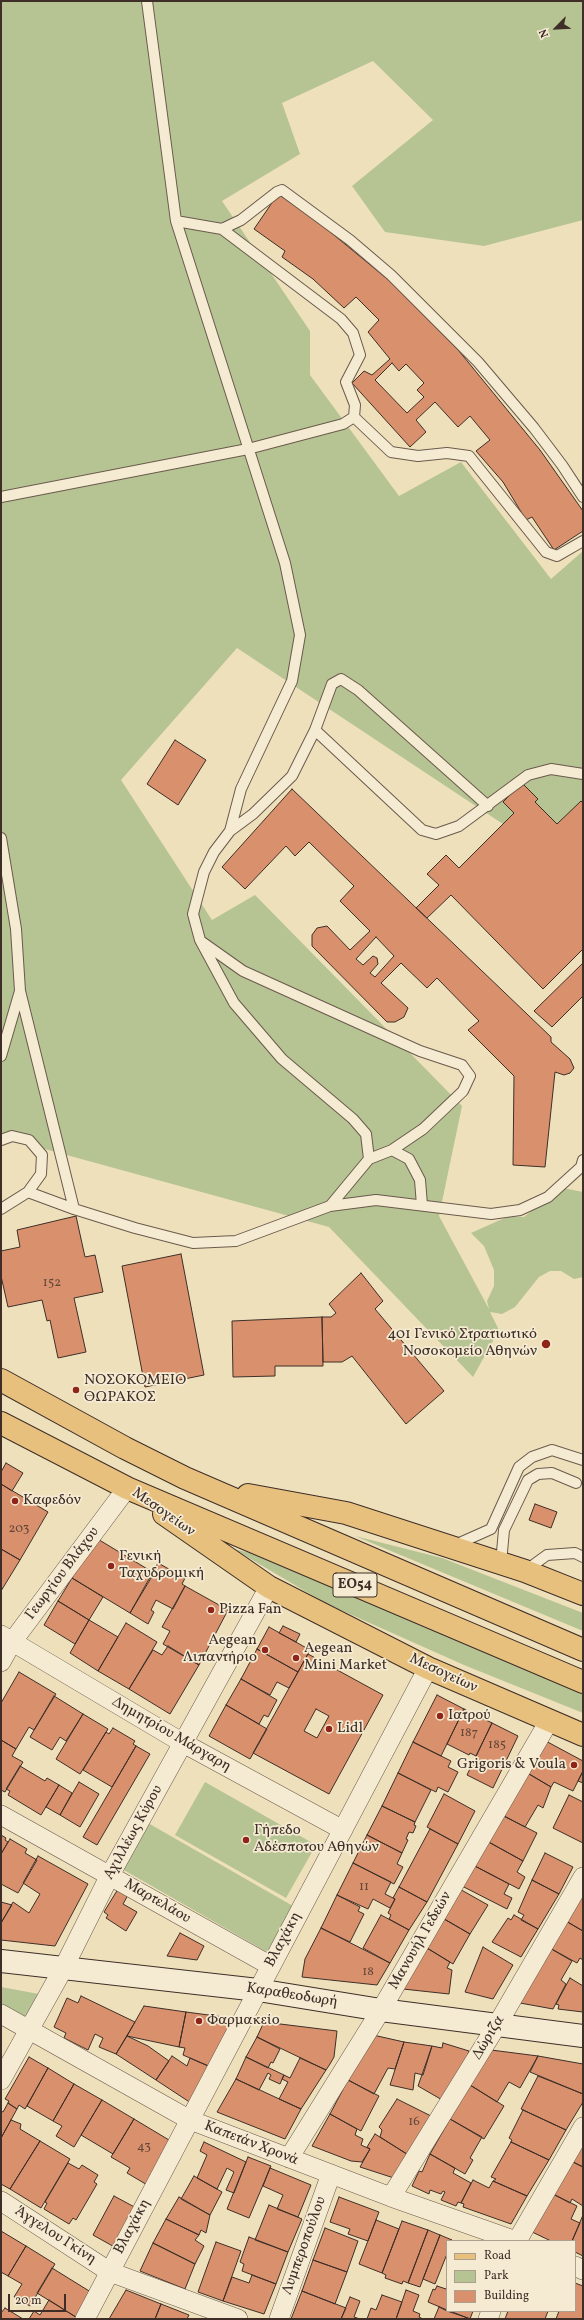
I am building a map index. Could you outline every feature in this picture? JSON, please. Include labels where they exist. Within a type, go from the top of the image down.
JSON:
[{"type":"main road","name":"ΕΟ54","points":[[1,1380],[124,1448],[209,1488],[583,1650]]},
{"type":"main road","name":"Μεσογείων","points":[[1,1423],[127,1488],[583,1682]]},
{"type":"main road","name":"Μεσογείων","points":[[127,1488],[269,1587],[428,1668],[583,1735]]},
{"type":"main road","name":"ΕΟ54","points":[[209,1488],[346,1513],[525,1570],[583,1594]]},
{"type":"street","name":"Γεωργίου Βλάχου","points":[[1,1662],[7,1639],[127,1488]]},
{"type":"street","name":"Αχιλλέως Κύρου","points":[[1,2080],[63,1969],[110,1875],[269,1587]]},
{"type":"street","name":"Δημητρίου Μάργαρη","points":[[7,1639],[183,1743],[343,1830]]},
{"type":"street","name":"Βλαχάκη","points":[[85,2319],[428,1668]]},
{"type":"street","name":"Μανουήλ Γεδεών","points":[[289,2158],[381,2010],[549,1721]]},
{"type":"street","name":"Μαρτελάου","points":[[1,1815],[271,1966]]},
{"type":"street","name":"Δώριζα","points":[[391,2197],[497,2025],[583,1877]]},
{"type":"street","name":"Καραθεοδωρή","points":[[1,1961],[258,1990],[381,2010],[583,2036]]},
{"type":"street","name":"Καπετάν Χρονά","points":[[1,2014],[190,2120],[391,2197],[514,2240]]},
{"type":"street","points":[[518,2240],[583,2127]]},
{"type":"street","name":"Λυμπεροπούλου","points":[[279,2319],[331,2174]]},
{"type":"street","name":"Άγγελου Γκίνη","points":[[1,2201],[110,2272],[238,2319]]},
{"type":"lane","points":[[147,1],[176,221],[285,562],[300,635],[292,681],[241,789],[230,831]]},
{"type":"lane","points":[[222,229],[241,220],[277,192],[287,192],[391,275],[478,362],[534,428],[562,465],[583,497]]},
{"type":"lane","points":[[176,221],[222,229],[341,319],[354,333],[360,355],[346,382],[355,405],[354,417]]},
{"type":"lane","points":[[1,497],[248,449],[343,424],[354,417]]},
{"type":"lane","points":[[354,417],[391,452],[418,456],[446,453],[469,456],[546,552],[556,556],[583,541]]},
{"type":"lane","points":[[369,1159],[366,1134],[353,1119],[282,1059],[234,1003],[200,940],[193,914],[204,872],[214,852],[230,831],[253,814],[292,776],[315,730],[332,684],[341,679],[358,690],[488,806]]},
{"type":"lane","points":[[315,730],[422,830],[436,834],[459,826],[528,775],[551,769],[583,774]]},
{"type":"lane","points":[[1,838],[16,929],[20,991],[74,1209]]},
{"type":"lane","points":[[200,940],[243,971],[420,1052],[462,1065],[470,1076],[463,1091],[423,1129],[392,1150],[369,1159],[330,1206]]},
{"type":"lane","points":[[1,1056],[20,991]]},
{"type":"lane","points":[[1,1140],[12,1136],[29,1140],[42,1155],[41,1174],[28,1192],[1,1209]]},
{"type":"lane","points":[[392,1150],[409,1159],[420,1180],[422,1205]]},
{"type":"lane","points":[[28,1192],[74,1209],[192,1243],[236,1242],[330,1206],[376,1200],[491,1214],[520,1210],[548,1197],[581,1167],[583,1160]]},
{"type":"lane","points":[[451,1547],[491,1529],[519,1467],[532,1456],[552,1450],[583,1460]]},
{"type":"lane","points":[[501,1563],[504,1530],[528,1480],[538,1474],[552,1473],[576,1483]]},
{"type":"lane","points":[[525,1570],[548,1555],[575,1553],[583,1557]]},
{"type":"green space","points":[[1,1],[583,1],[583,220],[484,246],[385,232],[352,186],[433,120],[373,61],[282,103],[300,154],[222,201],[310,331],[310,375],[399,496],[461,462],[551,579],[583,551],[583,877],[237,648],[121,780],[212,920],[255,895],[462,1106],[439,1216],[489,1309],[487,1301],[494,1286],[494,1270],[484,1246],[471,1233],[509,1216],[524,1217],[541,1203],[553,1186],[583,1192],[583,1277],[574,1279],[561,1271],[550,1271],[539,1277],[515,1307],[502,1314],[490,1312],[499,1330],[473,1377],[329,1227],[1,1137]]},
{"type":"green space","points":[[355,1536],[442,1558],[583,1613],[583,1631]]},
{"type":"green space","points":[[234,1549],[272,1558],[583,1690],[583,1713],[464,1665],[325,1603]]},
{"type":"green space","name":"Γήπεδο Αδέσποτου Αθηνών","points":[[205,1782],[316,1845],[286,1898],[175,1835]]},
{"type":"green space","points":[[148,1823],[293,1906],[267,1952],[122,1869]]},
{"type":"green space","points":[[1,1987],[39,1994],[23,2021],[1,2006]]},
{"type":"building","points":[[278,194],[317,221],[391,282],[459,351],[540,450],[583,511],[583,531],[554,550],[532,517],[526,520],[503,482],[476,451],[490,440],[470,416],[458,427],[435,402],[416,420],[426,432],[410,447],[352,383],[364,371],[372,375],[390,359],[368,332],[379,320],[356,297],[344,308],[313,279],[282,257],[285,251],[254,229]],"holes":[[[392,363],[399,371],[406,364],[424,383],[417,390],[424,397],[407,413],[375,380]]]},
{"type":"building","points":[[175,740],[206,760],[178,805],[147,784]]},
{"type":"building","points":[[522,783],[538,799],[535,802],[557,824],[581,801],[583,803],[583,949],[543,989],[451,895],[427,918],[416,908],[439,885],[427,874],[446,855],[459,868],[514,813],[503,802]]},
{"type":"building","points":[[292,789],[551,1037],[551,1042],[570,1059],[574,1068],[570,1073],[564,1075],[555,1072],[545,1167],[513,1165],[514,1076],[468,1030],[479,1021],[437,978],[427,988],[401,963],[381,983],[408,1008],[404,1017],[395,1022],[387,1022],[312,946],[312,935],[317,928],[327,926],[350,950],[370,931],[340,901],[354,886],[309,842],[295,856],[286,846],[245,889],[222,867]],"holes":[[[376,937],[394,956],[375,977],[370,973],[378,964],[377,958],[373,956],[363,965],[356,959]]]},
{"type":"building","points":[[583,963],[583,996],[552,1027],[534,1011]]},
{"type":"building","points":[[76,1216],[85,1257],[95,1255],[103,1292],[74,1298],[86,1352],[58,1358],[50,1320],[47,1321],[42,1300],[8,1307],[1,1276],[1,1251],[20,1247],[17,1230]]},
{"type":"building","points":[[181,1254],[204,1375],[145,1387],[122,1266]]},
{"type":"building","points":[[361,1273],[383,1301],[375,1309],[444,1391],[406,1424],[352,1356],[342,1362],[323,1362],[322,1317],[331,1317],[336,1313],[329,1304]]},
{"type":"building","points":[[322,1317],[323,1366],[275,1366],[275,1376],[233,1377],[232,1321]]},
{"type":"building","points":[[6,1463],[23,1473],[12,1491],[1,1484],[1,1472]]},
{"type":"building","points":[[1,1484],[48,1512],[20,1560],[1,1549]]},
{"type":"building","points":[[535,1504],[557,1512],[551,1528],[529,1520]]},
{"type":"building","points":[[96,1538],[154,1573],[130,1613],[72,1578]]},
{"type":"building","points":[[1,1549],[20,1560],[1,1591]]},
{"type":"building","points":[[158,1563],[185,1578],[182,1584],[185,1586],[173,1609],[156,1600],[151,1610],[154,1612],[148,1624],[130,1613]]},
{"type":"building","points":[[72,1578],[103,1597],[89,1620],[58,1601]]},
{"type":"building","points":[[185,1586],[228,1610],[199,1665],[163,1644],[170,1631],[162,1627]]},
{"type":"building","points":[[58,1601],[89,1620],[75,1644],[44,1625]]},
{"type":"building","points":[[89,1620],[118,1637],[98,1671],[70,1653]]},
{"type":"building","points":[[126,1623],[157,1642],[129,1689],[98,1671]]},
{"type":"building","points":[[283,1626],[300,1634],[296,1642],[279,1633]]},
{"type":"building","points":[[269,1627],[310,1650],[298,1672],[257,1649]]},
{"type":"building","points":[[168,1646],[199,1665],[170,1714],[129,1689],[153,1650],[162,1655]]},
{"type":"building","points":[[257,1649],[298,1672],[289,1688],[277,1682],[270,1695],[241,1679]]},
{"type":"building","points":[[308,1654],[383,1695],[329,1794],[253,1753]],"holes":[[[316,1709],[329,1716],[317,1738],[304,1731]]]},
{"type":"building","points":[[19,1672],[56,1694],[34,1730],[29,1727],[16,1749],[1,1740],[1,1703]]},
{"type":"building","points":[[241,1679],[277,1700],[268,1717],[264,1715],[259,1724],[226,1705]]},
{"type":"building","points":[[437,1695],[464,1709],[441,1756],[413,1742]]},
{"type":"building","points":[[54,1696],[83,1714],[66,1741],[60,1737],[52,1750],[30,1737]]},
{"type":"building","points":[[226,1705],[267,1729],[250,1759],[209,1736]]},
{"type":"building","points":[[464,1709],[492,1723],[476,1756],[470,1753],[469,1755],[447,1744]]},
{"type":"building","points":[[83,1714],[108,1729],[80,1774],[56,1759]]},
{"type":"building","points":[[492,1723],[518,1736],[493,1788],[467,1775]]},
{"type":"building","points":[[113,1728],[135,1741],[133,1744],[136,1746],[112,1787],[83,1770],[106,1732],[109,1734]]},
{"type":"building","points":[[542,1739],[583,1761],[583,1771],[573,1791],[554,1782],[551,1787],[524,1771]]},
{"type":"building","points":[[1,1740],[16,1749],[12,1756],[23,1762],[5,1792],[1,1790]]},
{"type":"building","points":[[413,1742],[451,1761],[448,1767],[458,1772],[448,1792],[438,1787],[436,1792],[398,1773]]},
{"type":"building","points":[[136,1746],[150,1754],[97,1845],[83,1837]]},
{"type":"building","points":[[20,1766],[45,1781],[47,1778],[59,1785],[41,1815],[8,1795],[10,1791],[6,1789]]},
{"type":"building","points":[[524,1771],[551,1787],[543,1808],[538,1805],[525,1827],[500,1814]]},
{"type":"building","points":[[583,1771],[583,1783],[578,1781]]},
{"type":"building","points":[[398,1773],[431,1790],[415,1822],[382,1806]]},
{"type":"building","points":[[79,1782],[99,1794],[80,1827],[60,1815]]},
{"type":"building","points":[[59,1785],[72,1793],[60,1815],[46,1807]]},
{"type":"building","points":[[444,1794],[475,1811],[458,1844],[427,1827]]},
{"type":"building","points":[[569,1795],[583,1802],[583,1843],[553,1828]]},
{"type":"building","points":[[382,1806],[415,1822],[414,1825],[416,1826],[413,1833],[409,1832],[406,1839],[408,1840],[402,1853],[367,1835]]},
{"type":"building","points":[[500,1814],[537,1833],[523,1861],[485,1840]]},
{"type":"building","points":[[430,1829],[458,1844],[427,1902],[399,1887]]},
{"type":"building","points":[[1,1835],[6,1838],[5,1840],[8,1842],[1,1854]]},
{"type":"building","points":[[367,1835],[402,1853],[397,1864],[403,1867],[394,1884],[353,1863]]},
{"type":"building","points":[[10,1839],[27,1849],[25,1853],[37,1860],[18,1893],[1,1884],[1,1854]]},
{"type":"building","points":[[485,1840],[523,1861],[517,1872],[525,1877],[519,1889],[471,1864]]},
{"type":"building","points":[[545,1853],[573,1867],[559,1894],[532,1880]]},
{"type":"building","points":[[38,1856],[88,1884],[55,1946],[1,1940],[1,1923],[13,1902],[29,1913],[40,1894],[23,1883]]},
{"type":"building","points":[[353,1863],[391,1882],[385,1894],[395,1899],[390,1908],[373,1899],[368,1909],[337,1895]]},
{"type":"building","points":[[471,1864],[509,1884],[504,1894],[512,1898],[507,1909],[460,1885]]},
{"type":"building","points":[[532,1880],[559,1894],[538,1929],[521,1920],[524,1915],[518,1912]]},
{"type":"building","points":[[399,1887],[427,1902],[409,1930],[389,1919],[391,1915],[388,1913],[395,1899],[393,1898]]},
{"type":"building","points":[[456,1887],[488,1905],[470,1934],[439,1916]]},
{"type":"building","points":[[583,1887],[583,1931],[564,1920]]},
{"type":"building","points":[[118,1889],[128,1895],[123,1904],[137,1912],[126,1931],[106,1918],[108,1915],[104,1912]]},
{"type":"building","points":[[337,1895],[360,1907],[358,1911],[364,1914],[350,1942],[321,1928]]},
{"type":"building","points":[[1,1902],[12,1905],[1,1923]]},
{"type":"building","points":[[381,1915],[409,1930],[390,1963],[363,1948]]},
{"type":"building","points":[[514,1915],[538,1929],[521,1957],[492,1942],[508,1918],[511,1920]]},
{"type":"building","points":[[439,1916],[470,1934],[453,1964],[422,1945]]},
{"type":"building","points":[[564,1920],[583,1931],[583,1960],[580,1958],[577,1963],[548,1947]]},
{"type":"building","points":[[321,1928],[390,1963],[377,1985],[302,1977],[305,1959]]},
{"type":"building","points":[[180,1933],[204,1946],[197,1960],[167,1956]]},
{"type":"building","points":[[422,1945],[450,1962],[447,1968],[452,1970],[449,1994],[403,1989]]},
{"type":"building","points":[[483,1947],[513,1965],[493,1999],[465,1992]]},
{"type":"building","points":[[548,1947],[572,1961],[561,1980],[566,1984],[553,2009],[520,2003]]},
{"type":"building","points":[[570,1978],[583,1986],[583,2012],[558,2009],[559,2005],[556,2004]]},
{"type":"building","points":[[81,1996],[135,2022],[116,2054],[99,2047],[103,2038],[95,2034],[88,2050],[64,2038],[66,2033],[54,2027],[67,1998],[78,2003]]},
{"type":"building","points":[[144,2006],[186,2012],[179,2047],[127,2036]]},
{"type":"building","points":[[186,2012],[231,2018],[235,2022],[213,2068],[183,2055],[185,2048],[179,2047]]},
{"type":"building","points":[[264,2022],[337,2031],[334,2057],[326,2070],[257,2037]]},
{"type":"building","points":[[373,2035],[404,2042],[395,2069],[388,2068],[374,2094],[348,2080]]},
{"type":"building","points":[[127,2036],[148,2046],[169,2061],[156,2080],[116,2054]]},
{"type":"building","points":[[257,2037],[280,2049],[273,2063],[271,2062],[268,2068],[246,2057]]},
{"type":"building","points":[[404,2042],[432,2046],[423,2075],[415,2073],[413,2090],[390,2085]]},
{"type":"building","points":[[443,2043],[469,2051],[465,2064],[444,2101],[418,2086],[432,2046],[442,2048]]},
{"type":"building","points":[[491,2050],[538,2056],[520,2088],[509,2082],[497,2102],[470,2085]]},
{"type":"building","points":[[172,2056],[187,2066],[190,2058],[213,2068],[194,2105],[156,2080]]},
{"type":"building","points":[[538,2056],[583,2064],[583,2094],[530,2072]]},
{"type":"building","points":[[29,2057],[48,2068],[25,2109],[19,2105],[17,2109],[5,2099]]},
{"type":"building","points":[[246,2057],[284,2075],[280,2084],[269,2079],[271,2075],[268,2073],[259,2090],[236,2079]]},
{"type":"building","points":[[300,2058],[326,2070],[301,2109],[279,2099],[288,2082],[282,2079],[284,2075],[290,2078]]},
{"type":"building","points":[[48,2068],[74,2084],[53,2121],[27,2106]]},
{"type":"building","points":[[538,2076],[583,2094],[583,2102],[566,2130],[521,2109]]},
{"type":"building","points":[[236,2079],[301,2109],[285,2139],[217,2112]]},
{"type":"building","points":[[348,2080],[379,2096],[361,2131],[330,2114]]},
{"type":"building","points":[[74,2084],[102,2100],[74,2147],[56,2136],[62,2126],[53,2121]]},
{"type":"building","points":[[470,2085],[504,2106],[484,2139],[450,2119]]},
{"type":"building","points":[[397,2099],[433,2117],[410,2156],[380,2137],[382,2130],[379,2127]]},
{"type":"building","points":[[102,2100],[134,2119],[113,2154],[81,2135]]},
{"type":"building","points":[[8,2103],[17,2109],[1,2138],[1,2111],[3,2112]]},
{"type":"building","points":[[523,2110],[566,2130],[549,2160],[511,2142],[512,2140],[509,2138]]},
{"type":"building","points":[[330,2114],[357,2129],[355,2135],[363,2139],[361,2145],[370,2149],[362,2162],[351,2161],[312,2146]]},
{"type":"building","points":[[134,2119],[174,2143],[149,2186],[127,2173],[130,2168],[111,2157]]},
{"type":"building","points":[[450,2119],[482,2137],[470,2158],[473,2160],[465,2174],[430,2154]]},
{"type":"building","points":[[11,2120],[21,2124],[20,2129],[40,2141],[10,2189],[1,2184],[1,2138]]},
{"type":"building","points":[[375,2134],[410,2156],[397,2179],[360,2167],[370,2149],[367,2147]]},
{"type":"building","points":[[40,2141],[70,2159],[41,2208],[10,2189]]},
{"type":"building","points":[[204,2142],[246,2162],[234,2193],[226,2190],[234,2172],[227,2168],[217,2189],[197,2178],[207,2155],[200,2151]]},
{"type":"building","points":[[511,2142],[549,2160],[527,2196],[493,2181],[496,2179],[491,2177]]},
{"type":"building","points":[[583,2144],[583,2167],[573,2162]]},
{"type":"building","points":[[430,2154],[455,2168],[453,2173],[471,2183],[461,2203],[458,2202],[456,2206],[441,2200],[445,2192],[443,2191],[441,2194],[430,2190],[429,2194],[412,2186],[419,2171],[422,2172]]},
{"type":"building","points":[[248,2157],[271,2166],[249,2218],[227,2209]]},
{"type":"building","points":[[573,2162],[583,2167],[583,2206],[572,2199],[570,2203],[549,2192]]},
{"type":"building","points":[[68,2163],[79,2169],[82,2165],[98,2175],[94,2182],[97,2184],[76,2220],[73,2218],[69,2224],[44,2209],[47,2203],[45,2202]]},
{"type":"building","points":[[270,2168],[311,2185],[298,2217],[277,2209],[283,2195],[263,2186]]},
{"type":"building","points":[[194,2176],[222,2192],[210,2215],[181,2199]]},
{"type":"building","points":[[473,2180],[489,2188],[493,2181],[527,2196],[511,2224],[463,2207],[464,2204],[461,2203]]},
{"type":"building","points":[[549,2192],[577,2206],[571,2219],[580,2223],[572,2240],[549,2240],[530,2231]]},
{"type":"building","points":[[114,2196],[140,2210],[118,2249],[93,2235]]},
{"type":"building","points":[[179,2197],[210,2215],[206,2233],[201,2230],[199,2235],[166,2219]]},
{"type":"building","points":[[339,2197],[379,2212],[368,2241],[348,2234],[350,2229],[330,2222]]},
{"type":"building","points":[[269,2205],[302,2219],[288,2252],[255,2240]]},
{"type":"building","points":[[583,2215],[583,2256],[576,2252],[576,2240],[572,2240]]},
{"type":"building","points":[[166,2219],[199,2235],[195,2240],[204,2246],[195,2264],[153,2243]]},
{"type":"building","points":[[376,2220],[399,2229],[382,2273],[359,2264]]},
{"type":"building","points":[[402,2221],[428,2230],[408,2283],[403,2281],[402,2284],[385,2278],[386,2275],[382,2273]]},
{"type":"building","points":[[325,2228],[358,2241],[347,2272],[313,2260]]},
{"type":"building","points":[[428,2230],[440,2235],[420,2287],[408,2283]]},
{"type":"building","points":[[1,2231],[26,2246],[8,2276],[1,2272]]},
{"type":"building","points":[[440,2235],[452,2240],[446,2240],[446,2256],[435,2284],[423,2279]]},
{"type":"building","points":[[249,2237],[288,2252],[276,2284],[242,2271],[244,2264],[240,2262]]},
{"type":"building","points":[[216,2242],[241,2251],[223,2301],[198,2292]]},
{"type":"building","points":[[153,2243],[195,2264],[185,2289],[140,2271]]},
{"type":"building","points":[[26,2246],[55,2264],[30,2306],[14,2297],[22,2284],[8,2276]]},
{"type":"building","points":[[313,2260],[347,2272],[335,2304],[302,2291]]},
{"type":"building","points":[[52,2268],[94,2294],[79,2319],[37,2293]]},
{"type":"building","points":[[252,2275],[276,2284],[264,2314],[223,2301],[232,2277],[249,2283]]},
{"type":"building","points":[[576,2283],[583,2286],[583,2319],[556,2319],[559,2312],[576,2312]]},
{"type":"building","points":[[437,2286],[446,2289],[446,2310],[428,2302],[433,2289],[435,2290]]},
{"type":"building","points":[[126,2290],[161,2304],[155,2319],[109,2319]]},
{"type":"building","points":[[406,2290],[419,2295],[413,2311],[420,2314],[419,2317],[423,2319],[396,2319]]},
{"type":"building","points":[[302,2291],[346,2308],[341,2319],[291,2319]]},
{"type":"building","points":[[382,2295],[402,2302],[396,2319],[367,2319],[371,2308],[376,2310]]},
{"type":"building","points":[[350,2297],[360,2301],[354,2317],[360,2319],[341,2319]]},
{"type":"building","points":[[49,2300],[79,2319],[29,2319],[34,2311],[40,2315]]},
{"type":"building","points":[[161,2304],[189,2315],[187,2319],[155,2319]]},
{"type":"building","points":[[439,2307],[446,2310],[446,2312],[471,2319],[434,2319]]},
{"type":"building","points":[[5,2308],[23,2319],[1,2319],[1,2313]]},
{"type":"building","points":[[452,2312],[473,2312],[470,2319]]},
{"type":"building","points":[[508,2312],[548,2312],[545,2319],[505,2319]]},
{"type":"place","name":"401 Γενικό Στρατιωτικό Νοσοκομείο Αθηνών","points":[[546,1344]]},
{"type":"place","name":"ΝΟΣΟΚΟΜΕΙΟ ΘΩΡΑΚΟΣ","points":[[76,1390]]},
{"type":"place","name":"Καφεδόν","points":[[15,1501]]},
{"type":"place","name":"Γενική Ταχυδρομική","points":[[111,1566]]},
{"type":"place","name":"Pizza Fan","points":[[211,1610]]},
{"type":"place","name":"Aegean Λιπαντήριο","points":[[265,1650]]},
{"type":"place","name":"Aegean Mini Market","points":[[296,1658]]},
{"type":"place","name":"Ιατρού","points":[[440,1716]]},
{"type":"place","name":"Lidl","points":[[329,1729]]},
{"type":"place","name":"Grigoris & Voula","points":[[574,1765]]},
{"type":"place","name":"Γήπεδο Αδέσποτου Αθηνών","points":[[246,1840]]},
{"type":"place","name":"Φαρμακείο","points":[[199,2021]]}]
